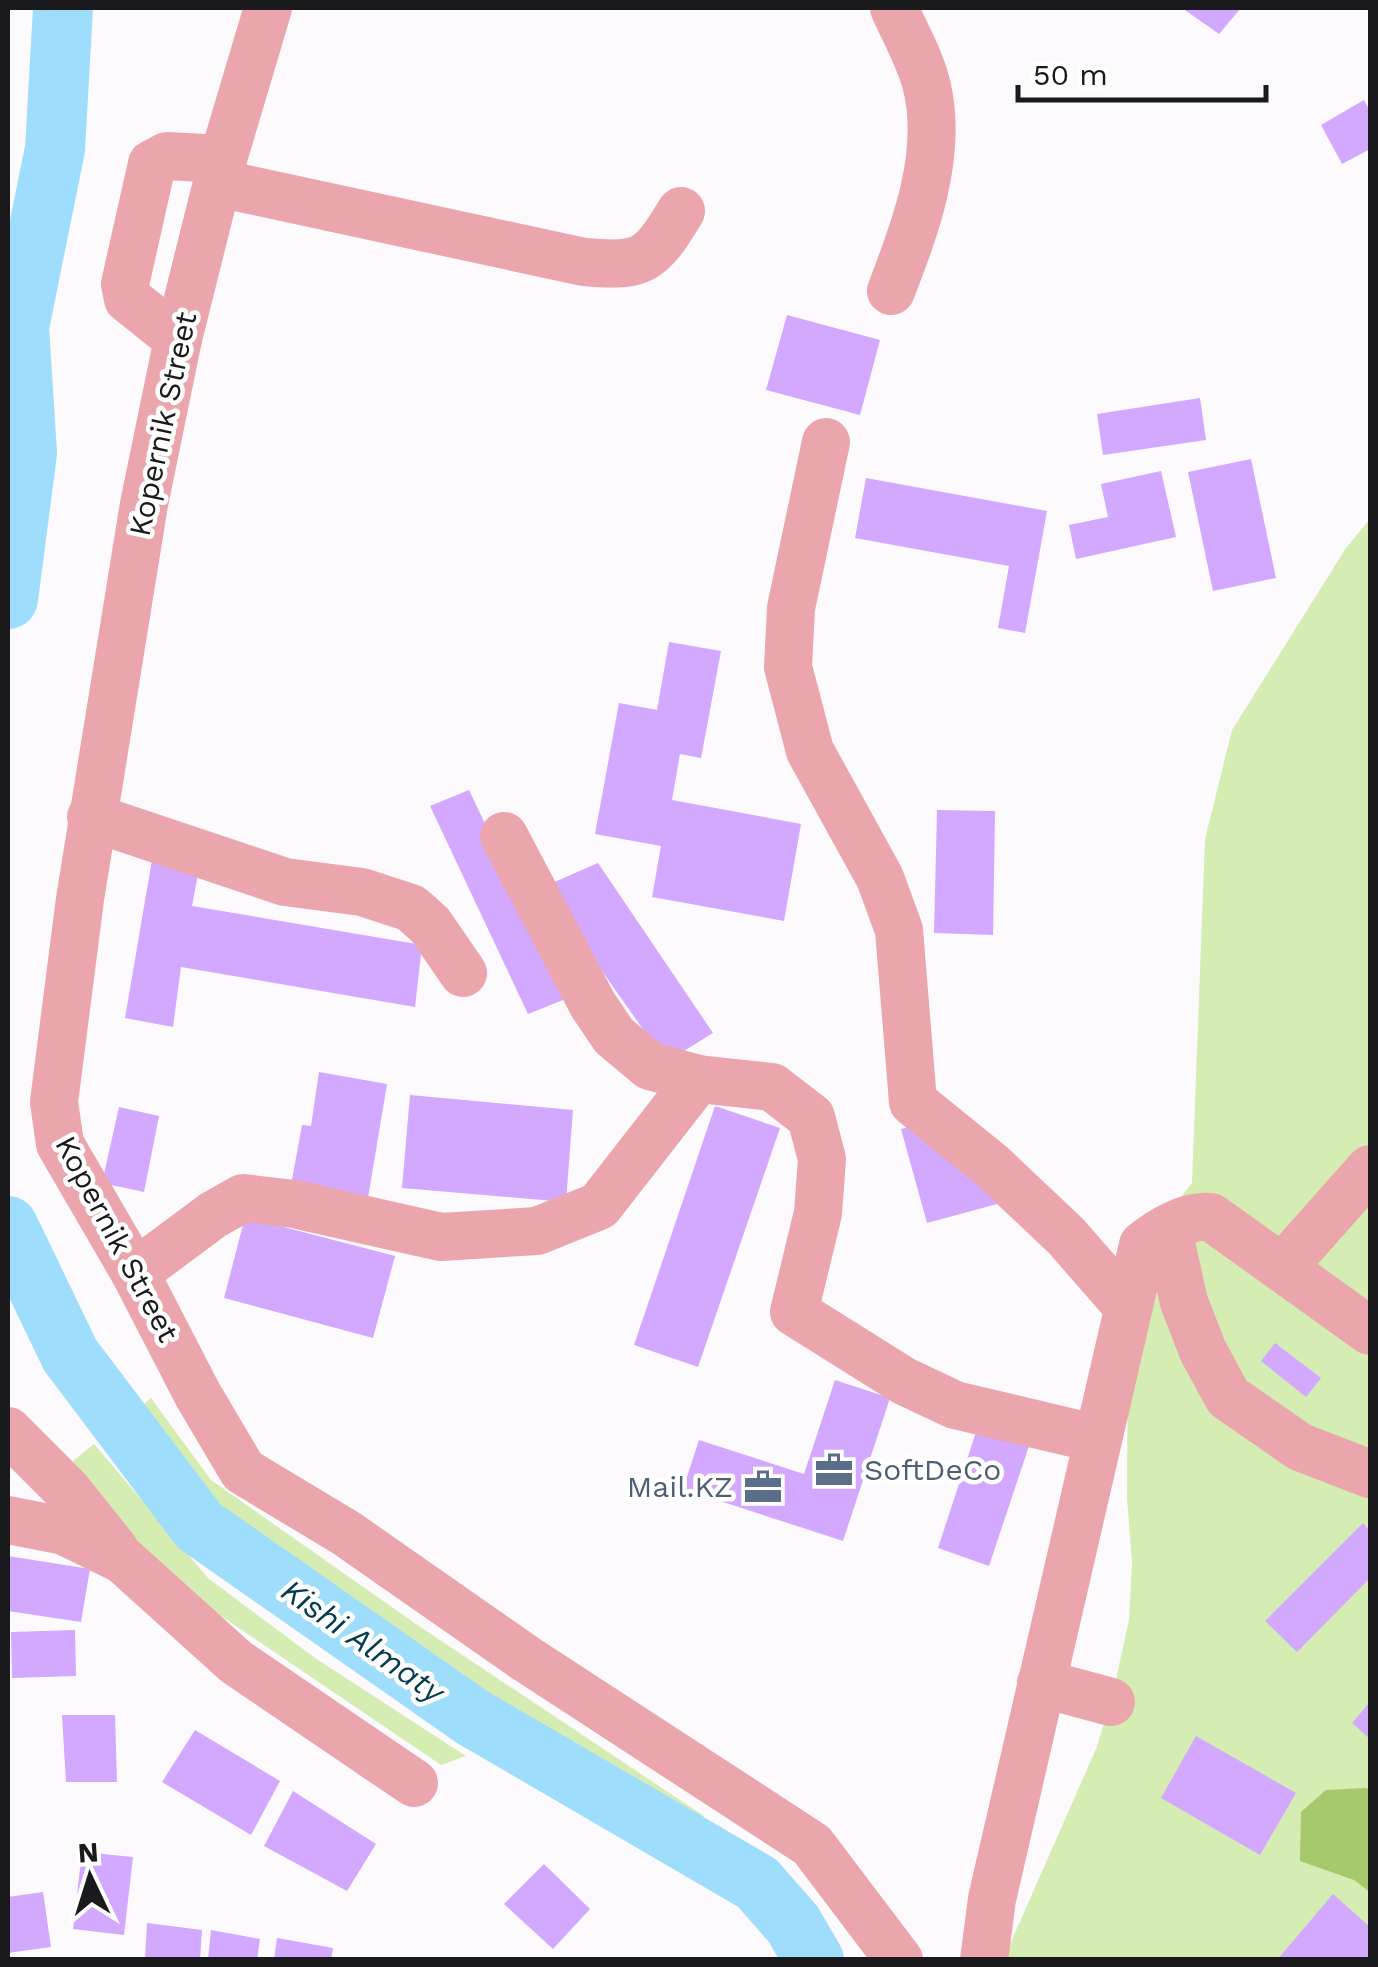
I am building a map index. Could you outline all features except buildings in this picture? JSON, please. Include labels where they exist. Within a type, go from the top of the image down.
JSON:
[{"type":"street","name":"Kopernik Street","points":[[268,8],[178,339],[144,504],[91,817],[54,1102],[60,1144],[243,1471],[346,1533],[525,1658],[812,1845],[899,1960]]},
{"type":"street","points":[[891,291],[918,222],[932,134],[927,86],[894,8]]},
{"type":"street","points":[[178,339],[128,300],[125,284],[152,164],[167,156],[584,262],[639,262],[660,245],[680,211]]},
{"type":"street","points":[[826,442],[791,608],[788,667],[810,751],[880,878],[899,930],[913,1102],[992,1166],[1066,1236],[1128,1307]]},
{"type":"street","points":[[91,817],[286,882],[362,892],[410,908],[430,925],[463,973]]},
{"type":"street","points":[[504,836],[593,1006],[614,1036],[650,1066],[698,1079],[772,1087],[810,1117],[822,1159],[818,1214],[794,1312],[904,1381],[955,1405],[1098,1439]]},
{"type":"street","points":[[135,1273],[213,1215],[243,1198],[294,1204],[441,1236],[537,1231],[599,1206],[698,1079]]},
{"type":"street","points":[[1283,1267],[1370,1169]]},
{"type":"street","points":[[984,1960],[992,1899],[1143,1245],[1192,1218],[1211,1217],[1283,1267],[1362,1307]]},
{"type":"street","points":[[1168,1230],[1184,1302],[1203,1351],[1228,1397],[1300,1447],[1370,1474]]},
{"type":"street","points":[[23,1447],[67,1490],[123,1560],[236,1662],[414,1783]]},
{"type":"street","points":[[8,1520],[64,1531],[123,1560]]},
{"type":"street","points":[[1042,1683],[1111,1702]]},
{"type":"green space","points":[[1370,519],[1370,1959],[1003,1960],[1096,1749],[1129,1620],[1132,1563],[1127,1498],[1128,1307],[1143,1245],[1192,1183],[1205,839],[1232,730],[1346,548]]},
{"type":"green space","points":[[151,1398],[211,1480],[416,1624],[704,1816],[693,1836],[482,1711],[188,1495],[128,1418]]},
{"type":"green space","points":[[94,1444],[208,1578],[315,1658],[466,1756],[441,1765],[165,1578],[62,1470]]},
{"type":"green space","points":[[1326,1790],[1370,1790],[1370,1892],[1354,1880],[1300,1861],[1301,1812]]},
{"type":"waterway","name":"Kіshі Almaty","points":[[8,599],[27,453],[19,327],[55,149],[63,8]]},
{"type":"waterway","name":"Kіshі Almaty","points":[[8,1226],[70,1355],[199,1526],[472,1717],[757,1883],[793,1924],[814,1960]]},
{"type":"place","name":"SoftDeCo","points":[[834,1470]]},
{"type":"place","name":"Mail.KZ","points":[[763,1487]]}]
